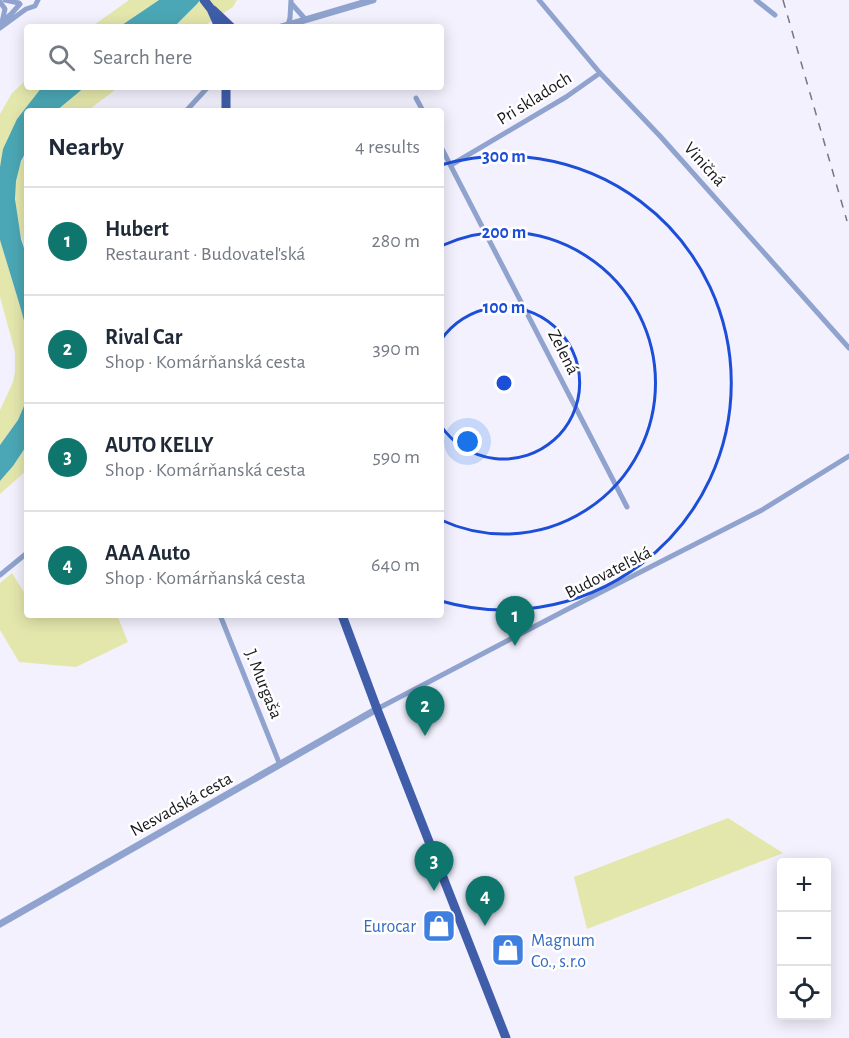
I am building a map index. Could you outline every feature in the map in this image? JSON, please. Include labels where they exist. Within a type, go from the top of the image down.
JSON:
[{"type":"main road","points":[[204,0],[218,24]]},
{"type":"main road","points":[[211,9],[228,24]]},
{"type":"main road","points":[[226,90],[226,108]]},
{"type":"main road","points":[[343,618],[506,1038]]},
{"type":"street","points":[[5,0],[19,2],[26,9]]},
{"type":"street","points":[[1,25],[35,6],[38,0]]},
{"type":"street","points":[[291,24],[373,0]]},
{"type":"street","name":"Viničná","points":[[539,0],[600,73],[675,153],[849,348]]},
{"type":"street","points":[[756,0],[775,15]]},
{"type":"street","points":[[291,1],[306,20]]},
{"type":"street","points":[[285,24],[291,1]]},
{"type":"street","points":[[0,2],[4,9],[1,25]]},
{"type":"street","points":[[1,25],[19,2]]},
{"type":"street","name":"Pri skladoch","points":[[451,165],[566,97],[600,73]]},
{"type":"street","points":[[189,108],[205,90]]},
{"type":"street","points":[[416,98],[421,108]]},
{"type":"street","name":"Zelená","points":[[444,152],[627,507]]},
{"type":"street","name":"Budovateľská","points":[[377,709],[762,510],[849,456]]},
{"type":"street","points":[[0,575],[24,555]]},
{"type":"street","name":"J. Murgaša","points":[[221,618],[280,765]]},
{"type":"street","name":"Nesvadská cesta","points":[[0,924],[377,709]]},
{"type":"green space","points":[[129,0],[159,0],[123,24],[95,24]]},
{"type":"green space","points":[[200,0],[237,0],[233,7],[207,24],[177,24]]},
{"type":"green space","points":[[24,82],[24,90],[40,90],[17,119],[0,167],[0,114],[12,93]]},
{"type":"green space","points":[[81,90],[115,90],[91,108],[60,108]]},
{"type":"green space","points":[[24,158],[24,246],[15,200],[19,170]]},
{"type":"green space","points":[[0,240],[24,321],[24,406],[18,420],[0,445],[0,410],[13,382],[15,352],[0,297]]},
{"type":"green space","points":[[24,450],[24,473],[0,494],[0,481]]},
{"type":"green space","points":[[12,573],[24,592],[24,618],[118,618],[128,642],[76,667],[19,662],[0,630],[0,583]]},
{"type":"green space","points":[[728,818],[783,853],[587,929],[574,877]]},
{"type":"water","points":[[159,0],[200,0],[177,24],[123,24]]},
{"type":"water","points":[[40,90],[81,90],[60,108],[26,108]]},
{"type":"water","points":[[24,110],[24,156],[16,181],[15,199],[24,248],[24,321],[0,240],[0,167],[3,149],[17,119]]},
{"type":"water","points":[[24,406],[24,450],[0,481],[0,445],[18,420]]},
{"type":"railway","points":[[783,0],[847,221]]},
{"type":"place","name":"Hubert","points":[[515,646]]},
{"type":"place","name":"Rival Car","points":[[425,736]]},
{"type":"place","name":"AUTO KELLY","points":[[434,891]]},
{"type":"place","name":"Eurocar","points":[[439,926]]},
{"type":"place","name":"AAA Auto","points":[[485,926]]},
{"type":"place","name":"Magnum Co., s.r.o","points":[[508,950]]}]
